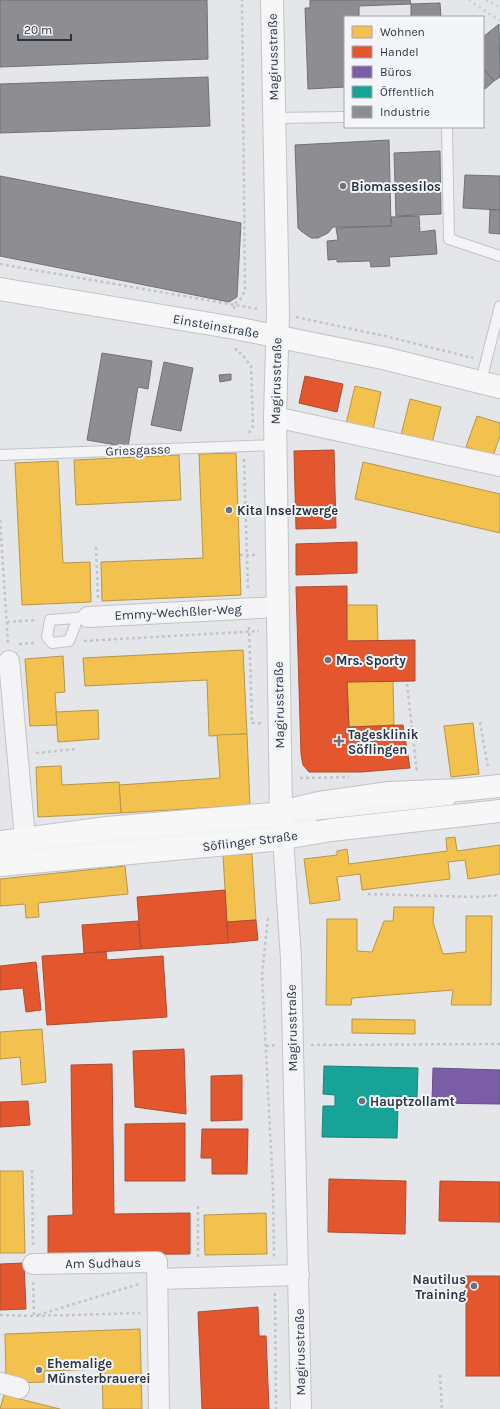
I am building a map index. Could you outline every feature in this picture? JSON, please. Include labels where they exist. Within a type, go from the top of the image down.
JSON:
[{"type":"street","name":"Magirusstraße","points":[[272,0],[277,337],[275,417],[280,780],[291,959],[301,1409]]},
{"type":"street","name":"Einsteinstraße","points":[[0,289],[235,328],[383,358],[491,384]]},
{"type":"street","points":[[275,417],[500,466]]},
{"type":"street","name":"Emmy-Wechßler-Weg","points":[[88,617],[277,607]]},
{"type":"street","points":[[9,661],[26,838]]},
{"type":"street","name":"Söflinger Straße","points":[[0,865],[282,824],[328,801],[389,793],[418,781],[498,793]]},
{"type":"street","name":"Söflinger Straße","points":[[0,842],[108,828],[282,824],[331,830],[500,811]]},
{"type":"street","name":"Am Sudhaus","points":[[33,1264],[157,1262],[160,1409]]},
{"type":"street","name":"Am Sudhaus","points":[[158,1279],[299,1275]]},
{"type":"street","points":[[0,1383],[19,1388]]},
{"type":"lane","points":[[274,118],[344,117]]},
{"type":"lane","points":[[446,128],[448,240],[500,256]]},
{"type":"lane","points":[[491,384],[500,306]]},
{"type":"lane","name":"Griesgasse","points":[[0,455],[276,445]]},
{"type":"lane","points":[[50,620],[47,637],[52,643],[69,641],[88,617]]},
{"type":"lane","name":"Emmy-Wechßler-Weg","points":[[50,620],[88,617]]},
{"type":"lane","points":[[0,854],[282,824],[498,793]]},
{"type":"lane","points":[[0,846],[104,833],[282,824]]},
{"type":"path","points":[[242,0],[246,291],[240,300],[234,304],[236,351],[242,354],[251,366],[252,426]]},
{"type":"path","points":[[238,515],[259,514]]},
{"type":"path","points":[[0,520],[2,574],[8,645],[52,643]]},
{"type":"path","points":[[96,547],[88,617],[99,640]]},
{"type":"path","points":[[240,555],[260,555]]},
{"type":"path","points":[[7,622],[50,620]]},
{"type":"path","points":[[69,641],[263,630]]},
{"type":"path","points":[[407,684],[418,781]]},
{"type":"path","points":[[480,722],[498,793]]},
{"type":"path","points":[[18,754],[76,749]]},
{"type":"path","points":[[409,772],[418,781]]},
{"type":"path","points":[[280,780],[309,777],[354,777]]},
{"type":"path","points":[[368,894],[476,897],[500,894]]},
{"type":"path","points":[[268,911],[262,974],[273,1189],[276,1409]]},
{"type":"path","points":[[266,1046],[500,1044]]},
{"type":"path","points":[[32,1170],[34,1316]]},
{"type":"path","points":[[198,1206],[198,1278]]},
{"type":"path","points":[[34,1316],[158,1279]]},
{"type":"path","points":[[0,1315],[34,1316],[158,1312]]},
{"type":"path","points":[[440,1375],[442,1409]]},
{"type":"building: Wohnen","points":[[355,386],[381,392],[373,430],[346,424]]},
{"type":"building: Wohnen","points":[[410,399],[441,407],[432,443],[401,435]]},
{"type":"building: Wohnen","points":[[477,416],[500,423],[500,436],[493,456],[466,447]]},
{"type":"building: Wohnen","points":[[236,453],[241,595],[102,601],[101,562],[203,558],[199,454]]},
{"type":"building: Wohnen","points":[[179,455],[181,500],[76,505],[74,460]]},
{"type":"building: Wohnen","points":[[58,461],[63,563],[90,562],[91,602],[22,605],[15,463]]},
{"type":"building: Wohnen","points":[[363,462],[500,494],[500,533],[355,499]]},
{"type":"building: Wohnen","points":[[346,605],[377,605],[378,641],[347,641]]},
{"type":"building: Wohnen","points":[[243,650],[247,734],[209,736],[207,680],[85,686],[83,658]]},
{"type":"building: Wohnen","points":[[63,656],[65,692],[55,693],[57,725],[30,726],[25,659]]},
{"type":"building: Wohnen","points":[[393,681],[394,725],[349,727],[347,682]]},
{"type":"building: Wohnen","points":[[98,710],[99,739],[58,742],[56,712]]},
{"type":"building: Wohnen","points":[[473,723],[479,774],[451,777],[444,726]]},
{"type":"building: Wohnen","points":[[247,734],[250,805],[121,813],[119,785],[220,778],[217,735]]},
{"type":"building: Wohnen","points":[[61,766],[62,785],[119,782],[121,813],[38,817],[36,767]]},
{"type":"building: Wohnen","points":[[455,837],[457,851],[500,845],[500,874],[468,879],[465,860],[448,862],[450,879],[362,890],[360,874],[337,877],[340,900],[310,904],[304,859],[337,855],[337,851],[347,849],[349,864],[447,851],[446,838]]},
{"type":"building: Wohnen","points":[[252,854],[256,920],[227,922],[223,855]]},
{"type":"building: Wohnen","points":[[125,866],[128,894],[38,903],[39,917],[26,918],[25,904],[0,906],[0,879]]},
{"type":"building: Wohnen","points":[[394,907],[434,907],[433,922],[443,954],[466,952],[466,916],[492,916],[491,1005],[451,1005],[453,990],[352,998],[351,1005],[326,1005],[327,919],[357,919],[357,951],[372,952],[384,921],[393,921]]},
{"type":"building: Wohnen","points":[[352,1019],[415,1020],[415,1034],[352,1033]]},
{"type":"building: Wohnen","points":[[42,1029],[46,1082],[22,1085],[20,1057],[0,1059],[0,1032]]},
{"type":"building: Wohnen","points":[[0,1171],[23,1171],[25,1253],[0,1253]]},
{"type":"building: Wohnen","points":[[266,1213],[267,1254],[205,1255],[204,1215]]},
{"type":"building: Wohnen","name":"Ehemalige Münsterbrauerei","points":[[140,1329],[142,1409],[103,1409],[102,1369],[44,1371],[44,1382],[17,1383],[6,1379],[5,1334]]},
{"type":"building: Wohnen","points":[[4,1395],[60,1409],[0,1409]]},
{"type":"building: Handel","points":[[305,376],[343,384],[337,412],[299,403]]},
{"type":"building: Handel","points":[[334,450],[336,528],[296,529],[294,451]]},
{"type":"building: Handel","points":[[357,542],[357,573],[296,575],[296,544]]},
{"type":"building: Handel","points":[[347,586],[347,641],[415,640],[415,681],[347,682],[349,727],[403,725],[410,768],[361,772],[309,772],[303,765],[301,754],[296,587]]},
{"type":"building: Handel","points":[[225,890],[228,943],[141,949],[137,897]]},
{"type":"building: Handel","points":[[256,920],[258,940],[228,943],[227,922]]},
{"type":"building: Handel","points":[[138,921],[141,949],[84,953],[82,925]]},
{"type":"building: Handel","points":[[106,952],[107,960],[163,956],[167,1017],[47,1025],[42,956]]},
{"type":"building: Handel","points":[[36,962],[41,1010],[26,1012],[23,988],[0,990],[0,966]]},
{"type":"building: Handel","points":[[184,1049],[186,1114],[135,1107],[133,1051]]},
{"type":"building: Handel","points":[[112,1064],[114,1214],[190,1213],[190,1254],[48,1255],[48,1216],[73,1215],[71,1065]]},
{"type":"building: Handel","points":[[242,1075],[242,1120],[211,1121],[211,1076]]},
{"type":"building: Handel","points":[[28,1101],[30,1125],[0,1127],[0,1102]]},
{"type":"building: Handel","points":[[185,1123],[185,1181],[125,1181],[125,1124]]},
{"type":"building: Handel","points":[[202,1129],[248,1129],[247,1174],[212,1174],[212,1158],[201,1158]]},
{"type":"building: Handel","points":[[329,1179],[406,1181],[405,1234],[328,1232]]},
{"type":"building: Handel","points":[[440,1181],[500,1182],[500,1222],[439,1221]]},
{"type":"building: Handel","points":[[24,1263],[26,1309],[0,1310],[0,1264]]},
{"type":"building: Handel","points":[[466,1276],[500,1276],[500,1376],[466,1376]]},
{"type":"building: Handel","points":[[258,1307],[259,1336],[266,1336],[269,1409],[202,1409],[198,1312]]},
{"type":"building: Büros","points":[[433,1068],[500,1070],[500,1104],[432,1103]]},
{"type":"building: Öffentlich","name":"Hauptzollamt","points":[[324,1066],[418,1068],[417,1097],[389,1096],[388,1108],[398,1108],[397,1138],[322,1137],[323,1106],[335,1106],[335,1095],[323,1094]]},
{"type":"building: Industrie","points":[[0,0],[207,0],[208,59],[0,67]]},
{"type":"building: Industrie","points":[[310,0],[410,0],[411,4],[359,6],[359,16],[344,16],[344,87],[308,89],[305,8],[310,8]]},
{"type":"building: Industrie","points":[[440,3],[441,16],[411,16],[411,4]]},
{"type":"building: Industrie","points":[[499,24],[500,77],[494,81],[484,69],[484,36]]},
{"type":"building: Industrie","points":[[484,69],[494,81],[485,89],[484,88]]},
{"type":"building: Industrie","points":[[208,77],[210,126],[0,133],[0,84]]},
{"type":"building: Industrie","name":"Biomassesilos","points":[[389,140],[391,226],[333,227],[328,233],[318,238],[311,238],[298,228],[295,145]]},
{"type":"building: Industrie","points":[[440,151],[441,214],[396,216],[394,153]]},
{"type":"building: Industrie","points":[[465,175],[500,176],[500,210],[463,208]]},
{"type":"building: Industrie","points":[[0,176],[241,223],[237,297],[229,302],[0,256]]},
{"type":"building: Industrie","points":[[490,210],[500,210],[500,234],[489,233]]},
{"type":"building: Industrie","points":[[419,216],[420,232],[435,230],[437,254],[389,257],[390,266],[371,267],[370,261],[337,262],[337,259],[328,260],[327,241],[338,240],[336,228],[392,226],[391,217]]},
{"type":"building: Industrie","points":[[102,353],[152,361],[148,389],[138,387],[128,447],[87,440]]},
{"type":"building: Industrie","points":[[164,362],[193,368],[181,431],[151,425]]},
{"type":"building: Industrie","points":[[231,374],[231,380],[220,382],[219,375]]},
{"type":"railway","points":[[469,0],[500,21]]},
{"type":"railway","points":[[486,0],[500,7]]},
{"type":"place","name":"Biomassesilos","points":[[343,186]]},
{"type":"place","name":"Kita Inselzwerge","points":[[229,510]]},
{"type":"place","name":"Mrs. Sporty","points":[[328,660]]},
{"type":"place","name":"Tagesklinik Söflingen","points":[[339,741]]},
{"type":"place","name":"Hauptzollamt","points":[[362,1101]]},
{"type":"place","name":"Nautilus Training","points":[[474,1286]]},
{"type":"place","name":"Ehemalige Münsterbrauerei","points":[[39,1370]]}]
